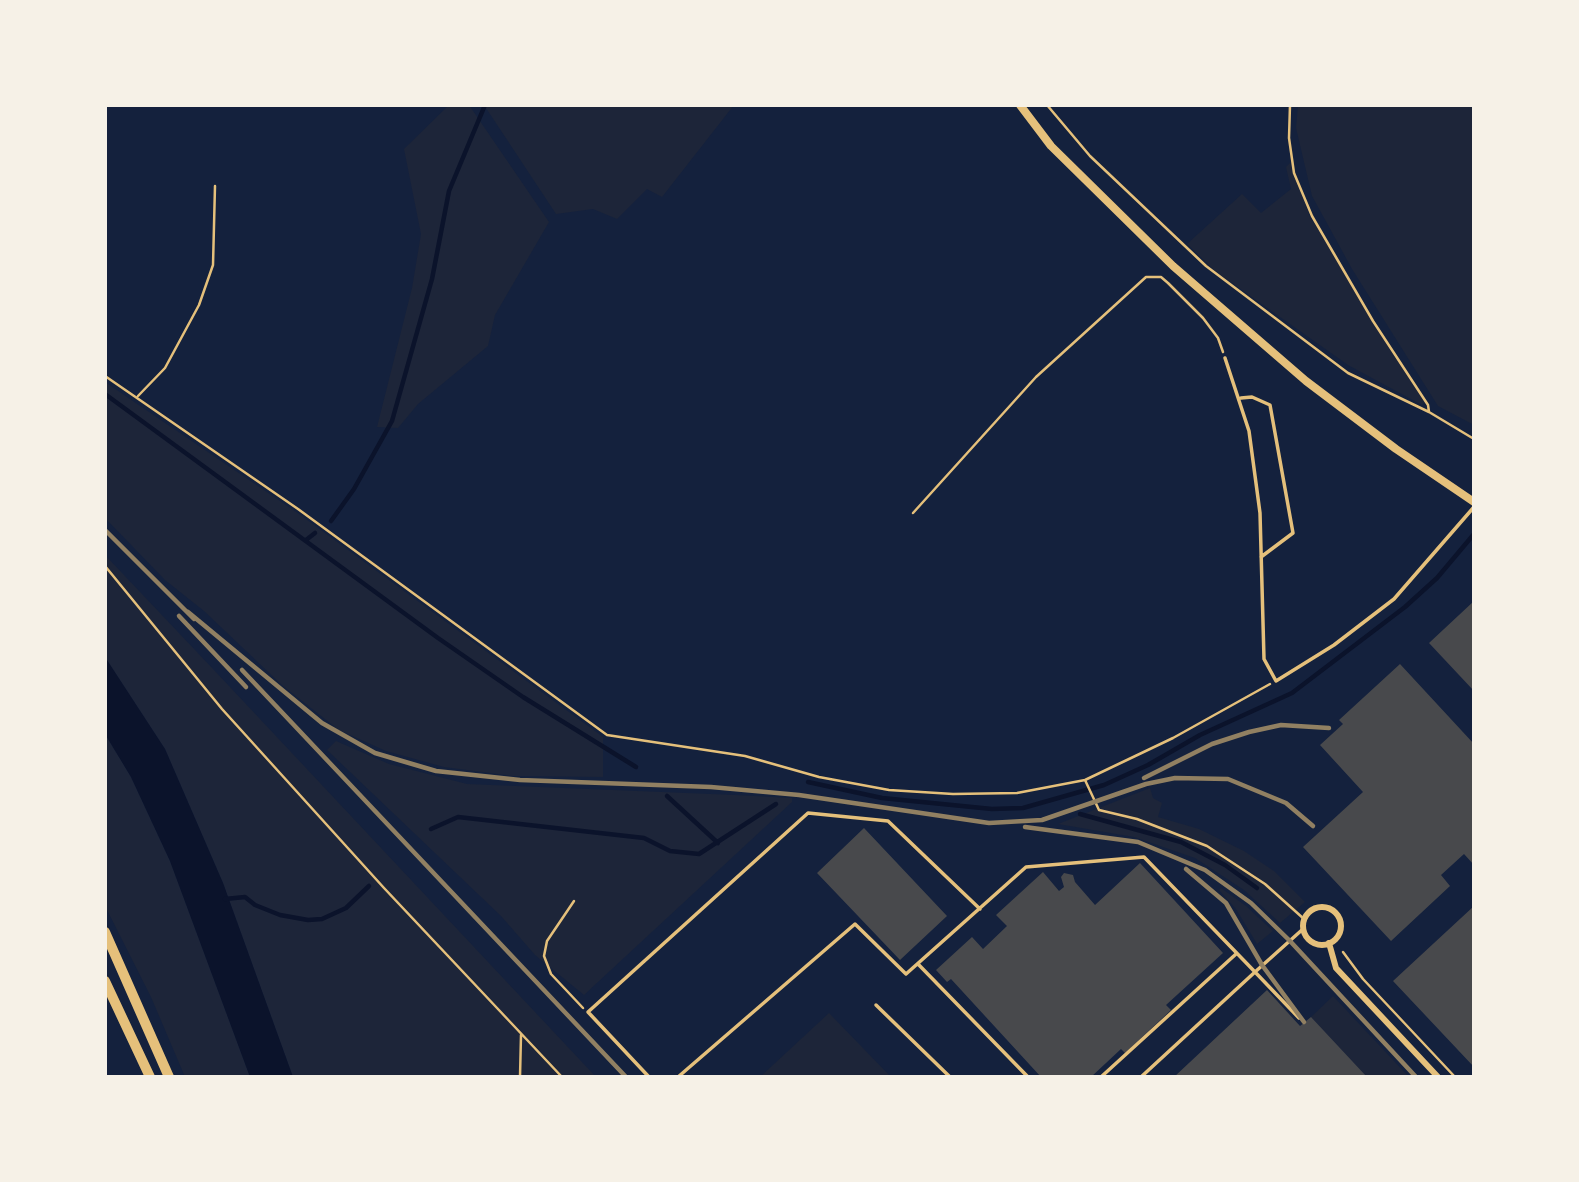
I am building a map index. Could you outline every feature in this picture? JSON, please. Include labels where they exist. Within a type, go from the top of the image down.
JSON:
[{"type":"highway","points":[[105,932],[169,1077]]},
{"type":"highway","points":[[105,981],[150,1077]]},
{"type":"street","points":[[1020,105],[1051,146],[1173,266],[1306,381],[1396,449],[1474,502]]},
{"type":"street","points":[[1331,942],[1315,943],[1307,938],[1303,929],[1304,919],[1310,911],[1319,907],[1333,910],[1339,918],[1340,928],[1331,942],[1336,968],[1438,1077]]},
{"type":"lane","points":[[1226,358],[1241,398],[1249,431],[1260,513],[1264,659],[1276,681],[1334,645],[1394,599],[1474,508]]},
{"type":"lane","points":[[1241,398],[1252,397],[1270,405],[1293,533],[1261,557]]},
{"type":"lane","points":[[649,1077],[588,1012],[808,813],[888,821],[980,909]]},
{"type":"lane","points":[[678,1077],[855,925],[906,974],[1026,867],[1144,857],[1299,1018]]},
{"type":"lane","points":[[1141,1077],[1303,929]]},
{"type":"lane","points":[[1101,1077],[1236,954]]},
{"type":"lane","points":[[918,964],[1028,1077]]},
{"type":"lane","points":[[876,1005],[950,1077]]},
{"type":"path","points":[[1047,105],[1090,156],[1206,266],[1348,373],[1429,412],[1474,439]]},
{"type":"path","points":[[1290,105],[1288,126],[1294,173],[1312,216],[1373,321],[1428,405],[1429,412]]},
{"type":"path","points":[[138,396],[165,368],[184,336],[202,295],[213,265],[215,186]]},
{"type":"path","points":[[913,513],[1037,377],[1146,277],[1161,277],[1187,302],[1218,338],[1226,358]]},
{"type":"path","points":[[105,376],[138,396],[298,509],[607,735],[745,756],[819,776],[889,790],[953,794],[1017,793],[1085,780],[1172,738],[1276,681]]},
{"type":"path","points":[[105,566],[222,709],[562,1077]]},
{"type":"path","points":[[1085,780],[1099,810],[1137,819],[1207,846],[1265,884],[1304,919]]},
{"type":"path","points":[[574,901],[556,924],[547,941],[544,956],[551,974],[588,1012]]},
{"type":"path","points":[[1331,942],[1455,1077]]},
{"type":"path","points":[[520,1077],[521,1035]]},
{"type":"shaded area","points":[[449,105],[469,105],[549,222],[495,315],[488,346],[418,404],[398,428],[377,427],[412,288],[421,234],[404,149]]},
{"type":"shaded area","points":[[484,105],[734,105],[662,197],[647,189],[617,219],[593,209],[556,214]]},
{"type":"shaded area","points":[[1298,105],[1474,105],[1474,425],[1438,406],[1352,269],[1312,196],[1296,128]]},
{"type":"shaded area","points":[[1290,163],[1310,217],[1425,402],[1422,405],[1348,365],[1215,271],[1187,244],[1242,194],[1261,213],[1291,189],[1286,167]]},
{"type":"shaded area","points":[[105,382],[299,514],[603,737],[603,777],[513,776],[444,767],[386,751],[339,730],[283,686],[204,611],[165,580],[105,518]]},
{"type":"shaded area","points":[[105,555],[596,1077],[293,1077],[223,883],[165,749],[105,657]]},
{"type":"shaded area","points":[[105,657],[165,749],[223,883],[293,1077],[250,1077],[170,861],[131,777],[105,734]]},
{"type":"shaded area","points":[[105,734],[131,777],[170,861],[250,1077],[185,1077],[151,997],[105,906]]},
{"type":"shaded area","points":[[336,741],[389,764],[467,784],[792,798],[792,802],[584,995],[535,955],[501,916],[327,750]]},
{"type":"shaded area","points":[[1150,788],[1153,798],[1162,803],[1158,817],[1199,829],[1244,851],[1274,871],[1305,902],[1280,923],[1244,890],[1195,858],[1134,837],[1058,824]]},
{"type":"shaded area","points":[[1221,888],[1273,931],[1257,944],[1236,909],[1219,890]]},
{"type":"shaded area","points":[[1333,996],[1409,1077],[1367,1077],[1311,1017]]},
{"type":"shaded area","points":[[829,1013],[891,1077],[760,1077]]},
{"type":"building","points":[[1474,601],[1474,691],[1429,643]]},
{"type":"building","points":[[1400,664],[1474,744],[1474,865],[1464,854],[1441,875],[1450,886],[1391,941],[1303,847],[1363,792],[1320,745],[1343,724],[1339,720]]},
{"type":"building","points":[[864,828],[947,916],[900,960],[817,873]]},
{"type":"building","points":[[1140,863],[1223,953],[1166,1005],[1171,1010],[1125,1053],[1121,1049],[1091,1077],[1041,1077],[951,979],[947,982],[936,970],[972,937],[983,949],[1007,926],[996,915],[1043,872],[1059,891],[1064,887],[1061,877],[1064,873],[1073,875],[1075,882],[1095,905]]},
{"type":"building","points":[[1474,906],[1474,1067],[1393,981]]},
{"type":"building","points":[[1267,990],[1300,1026],[1311,1017],[1367,1077],[1174,1077]]},
{"type":"waterway","points":[[331,521],[354,489],[392,421],[432,279],[449,191],[485,105]]},
{"type":"waterway","points":[[105,394],[438,638],[523,697],[636,767]]},
{"type":"waterway","points":[[306,540],[315,533]]},
{"type":"waterway","points":[[808,782],[882,798],[992,809],[1023,808],[1104,785],[1148,765],[1200,735],[1292,693],[1405,607],[1437,578],[1474,534]]},
{"type":"waterway","points":[[667,796],[718,843]]},
{"type":"waterway","points":[[431,829],[458,817],[644,838],[670,851],[699,854],[776,804]]},
{"type":"waterway","points":[[1080,814],[1181,842],[1225,865],[1257,888]]},
{"type":"waterway","points":[[225,899],[245,897],[255,905],[280,915],[308,920],[322,919],[346,908],[369,886]]},
{"type":"railway","points":[[105,530],[194,619]]},
{"type":"railway","points":[[188,612],[322,723],[375,753],[436,771],[520,780],[711,787],[799,795],[989,823],[1042,820],[1146,784],[1175,778],[1228,779],[1286,803],[1313,826]]},
{"type":"railway","points":[[179,616],[246,687]]},
{"type":"railway","points":[[242,670],[626,1077]]},
{"type":"railway","points":[[1144,778],[1212,744],[1249,732],[1281,725],[1329,728]]},
{"type":"railway","points":[[1025,827],[1138,842],[1205,870],[1251,903],[1290,941],[1416,1077]]},
{"type":"railway","points":[[1186,869],[1226,903],[1262,965],[1304,1022]]}]
